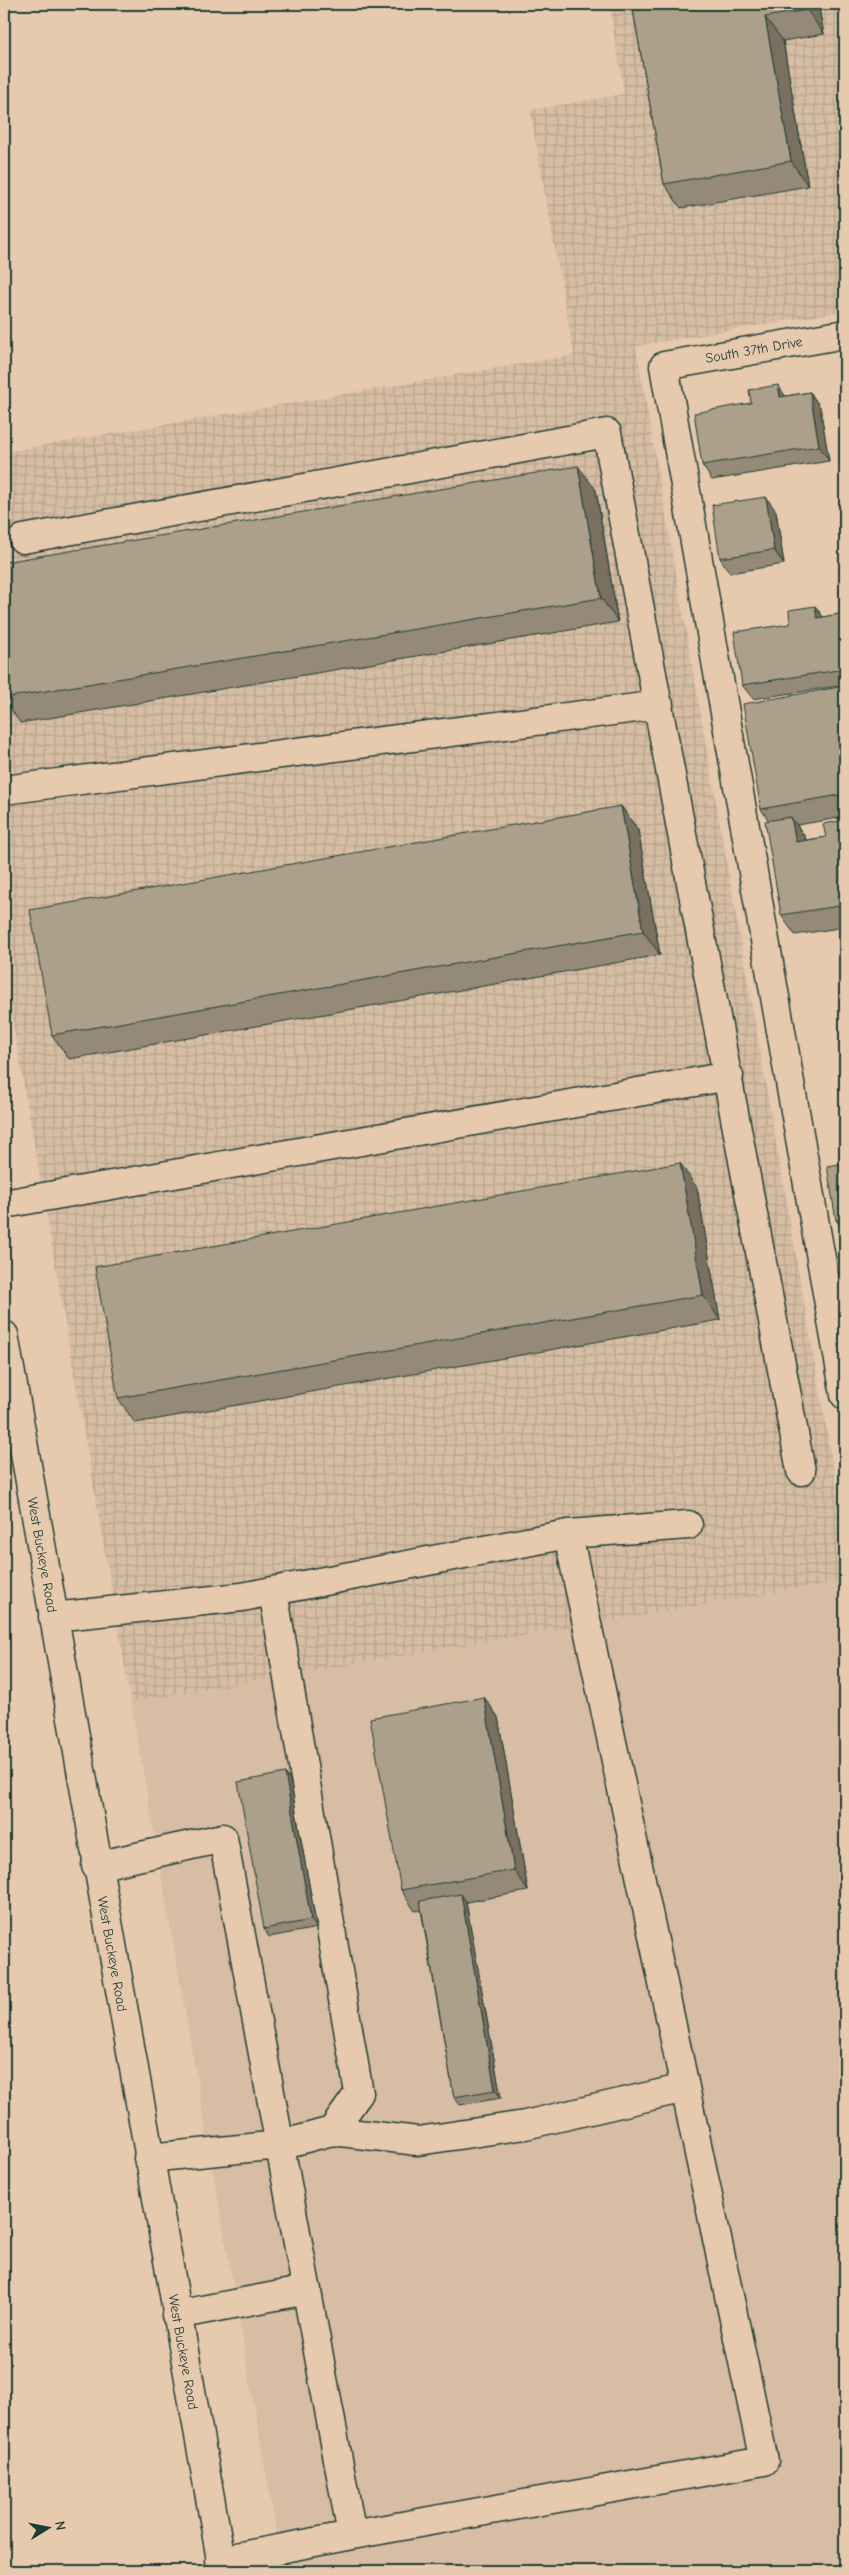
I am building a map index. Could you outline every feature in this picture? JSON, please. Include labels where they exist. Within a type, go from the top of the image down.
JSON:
[{"type":"main road","name":"South 37th Drive","points":[[845,334],[664,366],[845,1395]]},
{"type":"main road","points":[[22,539],[607,433],[729,1076],[801,1471]]},
{"type":"main road","points":[[4,790],[659,705]]},
{"type":"main road","points":[[4,1204],[729,1076]]},
{"type":"main road","name":"West Buckeye Road","points":[[4,1336],[96,1866],[222,2565]]},
{"type":"main road","points":[[53,1617],[242,1597],[568,1534],[688,1525]]},
{"type":"main road","points":[[222,2565],[352,2535],[764,2461],[568,1534]]},
{"type":"main road","points":[[273,1591],[359,2093],[332,2131]]},
{"type":"main road","points":[[96,1866],[223,1838],[352,2535]]},
{"type":"main road","points":[[148,2158],[280,2144],[332,2131],[418,2141],[525,2125],[686,2088]]},
{"type":"main road","points":[[176,2315],[307,2290]]},
{"type":"shaded area","points":[[609,4],[845,4],[845,311],[636,346],[845,1535],[845,1581],[131,1702],[4,971],[4,452],[574,355],[530,110],[624,94]]},
{"type":"shaded area","points":[[845,1581],[845,2571],[283,2571],[131,1702]]},
{"type":"building","points":[[632,4],[805,4],[807,10],[765,17],[791,161],[664,184]]},
{"type":"building","points":[[778,385],[780,397],[810,392],[819,446],[702,465],[694,413],[751,403],[749,390]]},
{"type":"building","points":[[578,466],[601,598],[4,698],[4,562]]},
{"type":"building","points":[[766,497],[774,550],[720,558],[712,505]]},
{"type":"building","points":[[815,606],[817,618],[845,613],[845,669],[742,685],[734,632],[790,624],[789,610]]},
{"type":"building","points":[[845,686],[845,794],[761,809],[743,704]]},
{"type":"building","points":[[842,799],[845,799],[845,816]]},
{"type":"building","points":[[621,806],[643,931],[52,1035],[30,910]]},
{"type":"building","points":[[791,817],[796,842],[826,837],[823,824],[845,820],[845,905],[781,915],[765,821]]},
{"type":"building","points":[[680,1163],[703,1295],[118,1398],[95,1267]]},
{"type":"building","points":[[845,1163],[845,1219],[836,1220],[827,1166]]},
{"type":"building","points":[[484,1697],[514,1870],[401,1890],[370,1718]]},
{"type":"building","points":[[285,1773],[311,1920],[264,1929],[238,1782]]},
{"type":"building","points":[[461,1894],[495,2090],[454,2097],[420,1901]]}]
